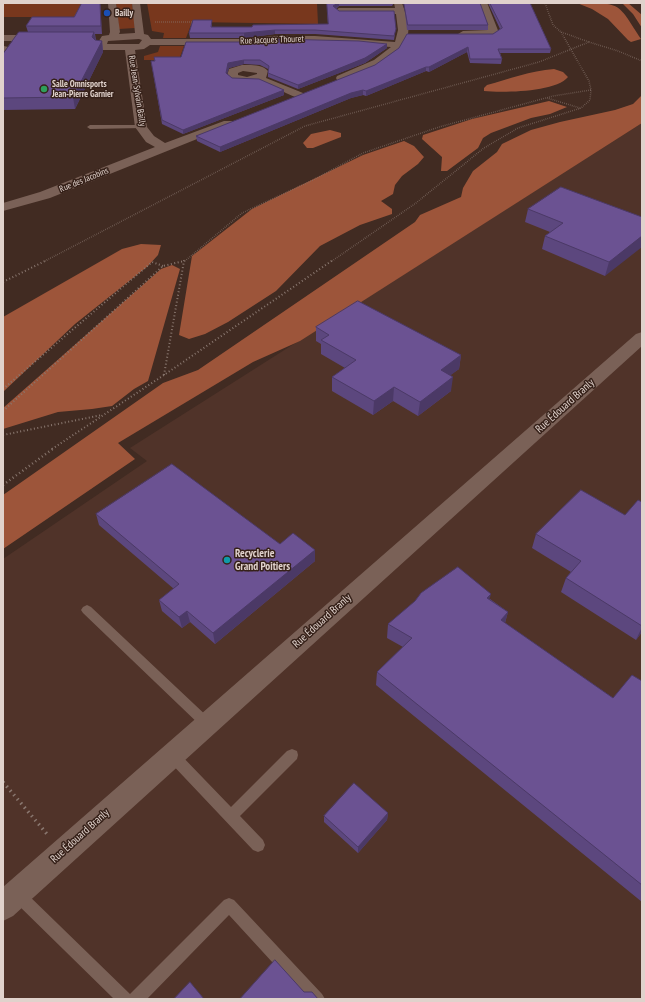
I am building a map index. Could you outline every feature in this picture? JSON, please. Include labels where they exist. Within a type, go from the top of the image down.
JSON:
[{"type":"street","points":[[100,41],[115,32],[112,3]]},
{"type":"street","points":[[100,41],[130,48],[145,45],[140,33],[136,3]]},
{"type":"street","points":[[451,34],[494,33],[484,5]]},
{"type":"street","points":[[333,82],[379,61],[397,46],[408,34],[399,7],[339,11]]},
{"type":"street","points":[[4,46],[57,38]]},
{"type":"street","name":"Rue Jacques Thouret","points":[[100,41],[142,39],[244,42],[275,39],[315,39],[359,41],[397,46]]},
{"type":"street","points":[[4,46],[44,47]]},
{"type":"street","name":"Rue Jean-Sylvain Bailly","points":[[130,48],[141,127],[150,139],[164,148]]},
{"type":"street","points":[[258,78],[299,95]]},
{"type":"street","points":[[284,101],[312,90]]},
{"type":"street","name":"Rue des Jacobins","points":[[3,207],[45,195],[240,118]]},
{"type":"street","name":"Rue Édouard Branly","points":[[10,899],[642,337]]},
{"type":"lane","points":[[90,127],[141,127]]},
{"type":"lane","points":[[87,610],[207,724]]},
{"type":"lane","points":[[172,754],[258,845]]},
{"type":"lane","points":[[231,816],[292,754]]},
{"type":"lane","points":[[10,899],[125,999]]},
{"type":"lane","points":[[136,999],[229,905],[317,999]]},
{"type":"path","points":[[545,3],[553,25],[561,32],[618,51],[642,61]]},
{"type":"path","points":[[3,486],[52,449],[164,375],[416,203],[484,148],[518,128],[581,108],[590,100],[591,90],[589,81],[561,32]]},
{"type":"path","points":[[3,282],[305,126],[538,62],[589,42]]},
{"type":"path","points":[[3,411],[162,266],[184,261],[242,213],[313,180],[363,153],[439,127],[545,98],[591,90]]},
{"type":"path","points":[[545,98],[581,108]]},
{"type":"path","points":[[164,375],[184,261]]},
{"type":"path","points":[[3,389],[152,262],[162,266]]},
{"type":"path","points":[[3,435],[104,415]]},
{"type":"path","points":[[3,782],[63,852]]},
{"type":"shaded area","points":[[3,3],[100,3],[101,17],[3,17]]},
{"type":"shaded area","points":[[116,3],[132,3],[135,28],[119,29]]},
{"type":"shaded area","points":[[147,3],[317,3],[318,24],[192,22],[186,38],[163,38],[164,33],[152,31]]},
{"type":"shaded area","points":[[577,3],[603,3],[617,7],[622,11],[641,39],[631,42],[608,19],[592,9]]},
{"type":"shaded area","points":[[622,3],[628,3],[642,15],[642,28],[633,14]]},
{"type":"shaded area","points":[[160,46],[184,46],[179,60],[144,60],[144,56],[158,52]]},
{"type":"shaded area","points":[[554,69],[563,72],[568,77],[562,82],[541,89],[503,92],[484,91],[484,88],[487,85],[528,73]]},
{"type":"shaded area","points":[[642,95],[642,123],[300,341],[253,362],[118,443],[135,459],[3,549],[3,495],[163,383],[198,370],[415,222],[420,215],[461,197],[463,188],[473,171],[497,152],[502,144],[531,130],[615,110],[633,104]]},
{"type":"shaded area","points":[[549,101],[567,107],[550,114],[531,118],[491,133],[483,138],[478,148],[447,171],[441,171],[442,157],[422,139],[423,135],[472,119]]},
{"type":"shaded area","points":[[642,123],[642,999],[3,999],[3,559],[147,461],[130,448]]},
{"type":"shaded area","points":[[330,130],[341,133],[341,137],[313,148],[307,148],[303,143],[311,134]]},
{"type":"shaded area","points":[[404,141],[414,146],[424,157],[418,164],[402,176],[395,185],[393,194],[381,201],[392,209],[392,214],[360,225],[320,246],[276,291],[228,322],[205,334],[189,339],[179,335],[192,256],[252,209],[363,155]]},
{"type":"shaded area","points":[[141,244],[161,245],[158,255],[148,266],[75,324],[3,392],[3,317],[122,249]]},
{"type":"shaded area","points":[[172,265],[180,269],[148,381],[134,389],[112,406],[58,412],[3,429],[3,408],[161,269]]},
{"type":"building","points":[[82,3],[100,3],[101,26],[26,26],[32,17],[74,17]]},
{"type":"building","points":[[327,3],[338,3],[333,6],[339,11],[394,11],[396,29],[394,36],[315,30],[275,30],[244,33],[189,33],[193,20],[212,20],[211,27],[328,24]]},
{"type":"building","points":[[404,3],[480,3],[488,25],[408,25]]},
{"type":"building","points":[[490,3],[530,3],[551,49],[498,49],[502,59],[470,59],[468,47],[429,67],[366,91],[363,90],[351,93],[220,147],[196,136],[375,65],[399,48],[407,34],[493,34],[502,28]]},
{"type":"building","points":[[19,32],[94,32],[92,37],[95,40],[102,41],[73,97],[3,98],[3,54]]},
{"type":"building","points":[[275,39],[359,41],[387,44],[365,58],[298,85],[268,73],[269,66],[260,60],[244,60],[228,63],[226,73],[232,78],[259,79],[284,90],[183,130],[162,120],[151,61],[155,61],[154,57],[181,57],[186,42],[244,42]]},
{"type":"building","points":[[561,187],[642,217],[642,236],[609,262],[545,236],[563,223],[528,209]]},
{"type":"building","points":[[358,301],[461,355],[441,370],[453,377],[420,402],[394,387],[374,401],[332,377],[356,360],[321,340],[329,335],[316,327]]},
{"type":"building","name":"Recyclerie Grand Poitiers","points":[[172,464],[280,544],[293,533],[315,550],[213,633],[187,611],[179,617],[159,600],[179,584],[96,514]]},
{"type":"building","points":[[581,490],[625,515],[638,500],[642,502],[642,626],[566,578],[581,561],[536,534]]},
{"type":"building","points":[[458,567],[491,594],[487,598],[508,612],[501,620],[613,698],[632,675],[642,681],[642,885],[377,672],[412,638],[388,624],[415,601],[421,593]]},
{"type":"building","points":[[354,783],[388,813],[358,847],[324,816]]},
{"type":"building","points":[[275,960],[304,992],[312,992],[318,999],[240,999]]},
{"type":"building","points":[[190,982],[204,999],[174,999]]},
{"type":"place","name":"Bailly","points":[[107,13]]},
{"type":"place","name":"Salle Omnisports Jean-Pierre Garnier","points":[[44,89]]},
{"type":"place","name":"Recyclerie Grand Poitiers","points":[[227,560]]}]
